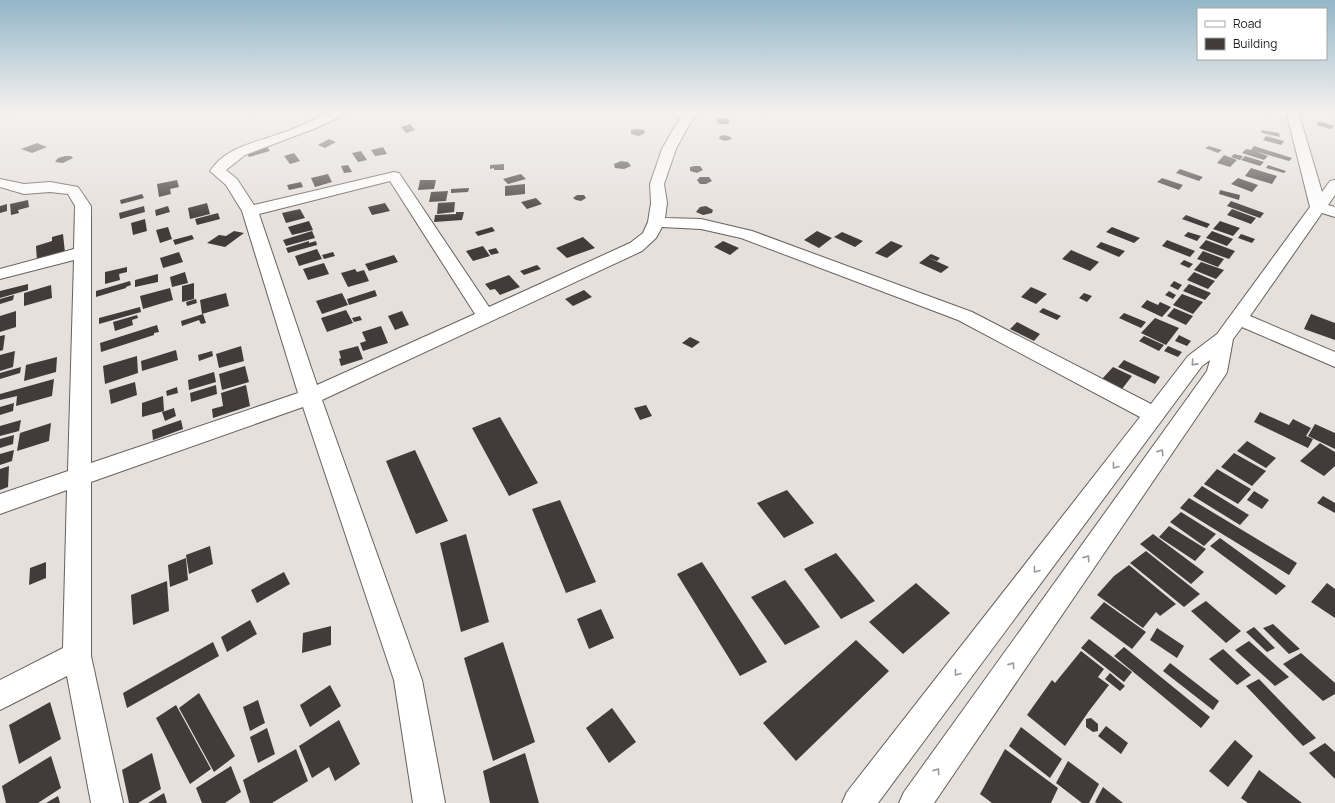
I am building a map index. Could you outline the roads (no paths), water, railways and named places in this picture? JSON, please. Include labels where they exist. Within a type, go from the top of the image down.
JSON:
[{"type":"street","points":[[246,148],[226,160],[217,171],[232,182],[250,212],[310,397],[408,680],[430,803]]},
{"type":"street","points":[[0,504],[80,478],[310,397],[636,247],[650,235],[656,222],[659,202],[656,184],[669,148]]},
{"type":"street","points":[[1302,148],[1318,207]]},
{"type":"street","points":[[250,212],[394,176],[486,317]]},
{"type":"street","points":[[0,183],[24,189],[50,187],[73,190],[83,206],[77,656],[107,803]]},
{"type":"street","points":[[858,803],[1195,361],[1224,338],[1335,184]]},
{"type":"street","points":[[1318,207],[1335,212]]},
{"type":"street","points":[[656,222],[701,224],[746,234],[965,316],[1154,415]]},
{"type":"street","points":[[0,274],[83,252]]},
{"type":"street","points":[[1238,318],[1335,360]]},
{"type":"street","points":[[915,803],[1217,372],[1224,338]]},
{"type":"street","points":[[0,695],[77,656]]}]
